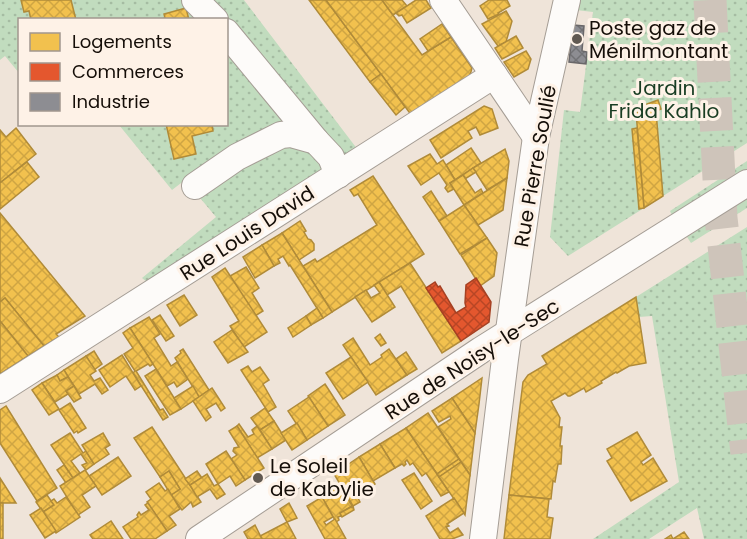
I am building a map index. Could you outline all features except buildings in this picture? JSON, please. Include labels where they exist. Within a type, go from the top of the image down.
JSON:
[{"type":"street","points":[[195,0],[213,18]]},
{"type":"street","points":[[442,0],[536,137]]},
{"type":"street","name":"Rue Pierre Soulié","points":[[483,539],[536,137],[567,0]]},
{"type":"street","points":[[228,34],[329,159]]},
{"type":"street","name":"Rue Louis David","points":[[0,390],[329,159],[494,75]]},
{"type":"street","points":[[200,193],[283,151],[313,150],[329,159]]},
{"type":"street","name":"Rue de Noisy-le-Sec","points":[[199,539],[482,350],[747,183]]},
{"type":"green space","points":[[0,0],[244,0],[358,150],[147,282],[142,278],[216,217],[185,180],[172,190],[120,126],[228,126],[228,18],[18,18],[18,72],[5,56],[0,60]]},
{"type":"green space","name":"Jardin Frida Kahlo","points":[[579,0],[747,0],[747,143],[568,256],[550,237],[564,110],[580,112],[593,12],[576,10]]},
{"type":"green space","points":[[747,161],[747,169],[673,217],[670,211]]},
{"type":"green space","points":[[747,198],[747,208],[691,243],[687,237]]},
{"type":"green space","points":[[747,227],[747,539],[704,539],[697,508],[649,539],[593,539],[679,482],[652,316],[639,317],[636,297]]},
{"type":"tunnel","points":[[710,0],[721,218],[747,453]]},
{"type":"place","name":"Poste gaz de Ménilmontant","points":[[577,39]]},
{"type":"place","name":"Le Soleil de Kabylie","points":[[258,478]]}]
